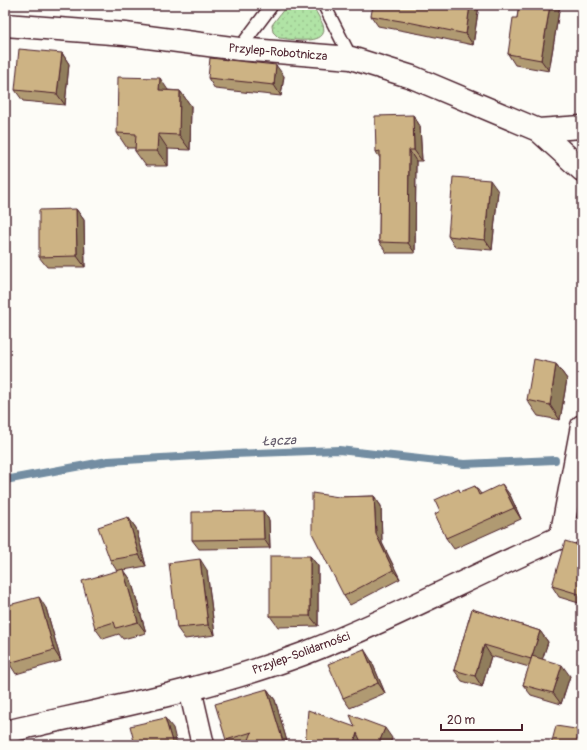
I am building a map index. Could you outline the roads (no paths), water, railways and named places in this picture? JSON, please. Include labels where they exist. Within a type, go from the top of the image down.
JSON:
[{"type":"street","name":"Przylep-Robotnicza","points":[[5,25],[125,34],[239,49],[351,58],[412,77],[538,130],[582,170]]},
{"type":"street","name":"Przylep-Robotnicza","points":[[538,130],[582,127]]},
{"type":"street","points":[[560,537],[582,426]]},
{"type":"street","name":"Przylep-Solidarności","points":[[5,732],[190,690],[302,654],[350,635],[582,528]]},
{"type":"street","points":[[190,690],[203,745]]},
{"type":"lane","points":[[239,49],[272,5]]},
{"type":"lane","points":[[324,5],[351,58]]},
{"type":"waterway","name":"Łącza","points":[[5,480],[108,461],[339,450],[464,464],[555,460]]}]
